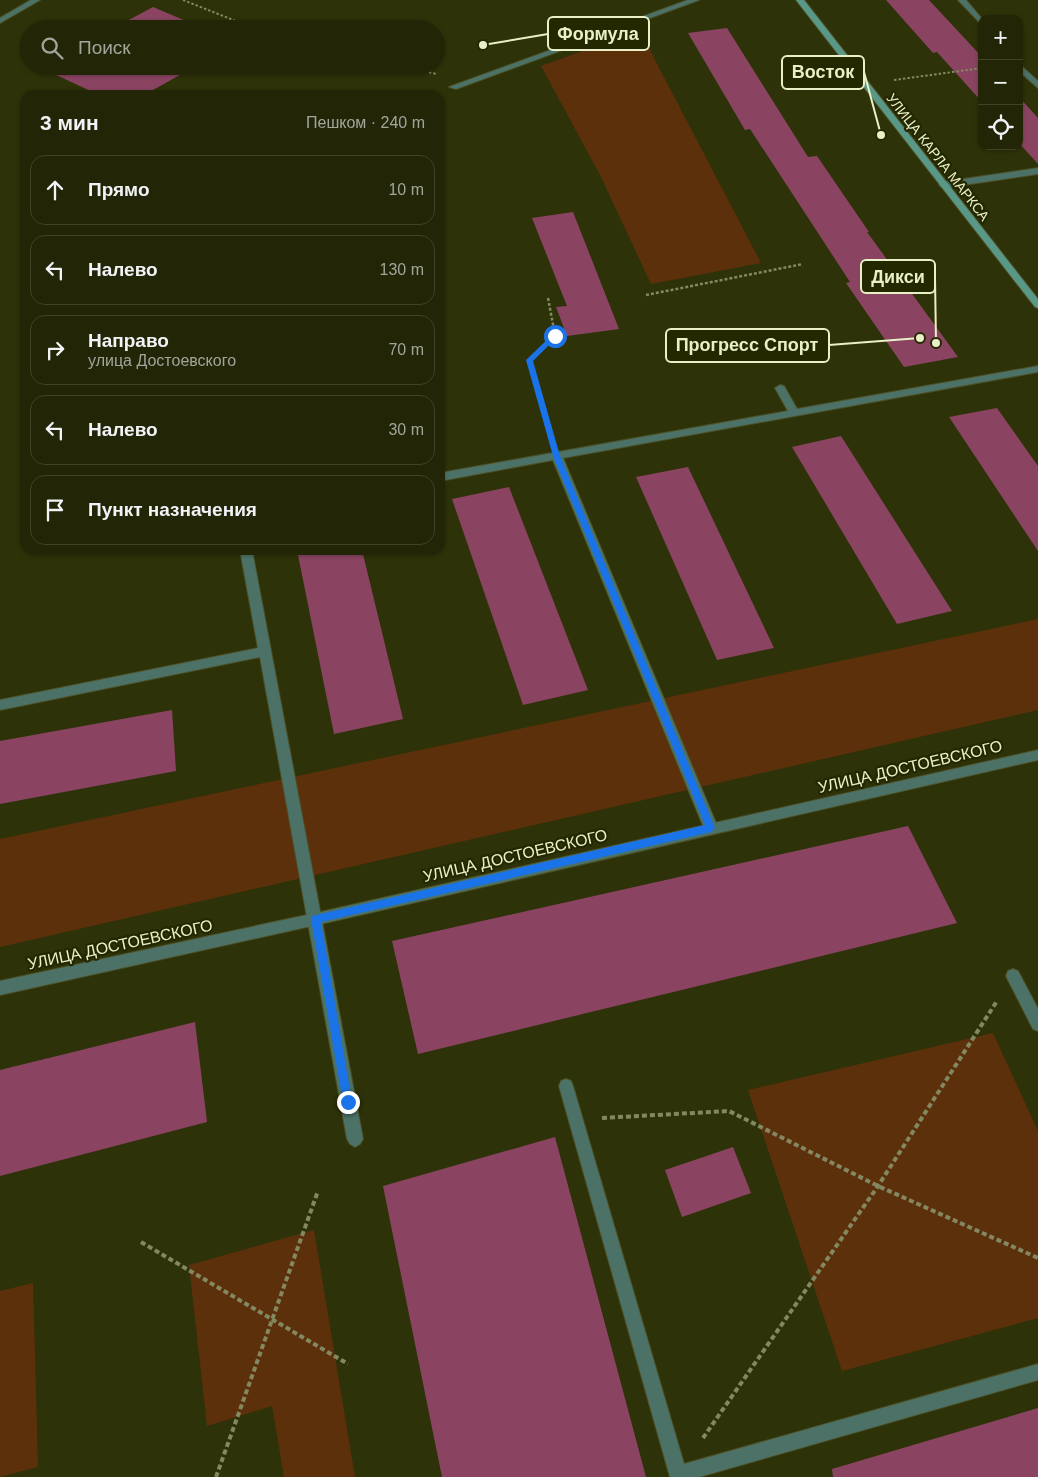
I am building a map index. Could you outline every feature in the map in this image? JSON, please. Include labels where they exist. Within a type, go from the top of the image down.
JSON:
[{"type":"main road","name":"УЛИЦА КАРЛА МАРКСА","points":[[800,0],[1038,305]]},
{"type":"street","points":[[0,21],[36,0]]},
{"type":"street","points":[[453,87],[695,0]]},
{"type":"street","points":[[962,0],[978,18]]},
{"type":"street","points":[[1023,70],[1036,81]]},
{"type":"street","points":[[943,185],[1038,171]]},
{"type":"street","points":[[445,476],[1038,369]]},
{"type":"street","points":[[780,388],[794,413]]},
{"type":"street","points":[[557,456],[711,828]]},
{"type":"street","points":[[247,555],[316,919],[355,1139]]},
{"type":"street","points":[[0,705],[265,651]]},
{"type":"street","name":"УЛИЦА ДОСТОЕВСКОГО","points":[[0,988],[316,919],[1038,755]]},
{"type":"street","points":[[1013,976],[1038,1024]]},
{"type":"street","points":[[566,1086],[678,1474],[1038,1372]]},
{"type":"path","points":[[183,0],[233,20]]},
{"type":"path","points":[[894,80],[978,69]]},
{"type":"path","points":[[646,295],[803,264]]},
{"type":"path","points":[[548,298],[555,336],[529,360],[557,456]]},
{"type":"path","points":[[678,1474],[878,1186],[1013,976]]},
{"type":"path","points":[[575,1120],[729,1111],[878,1186],[1038,1258]]},
{"type":"path","points":[[216,1477],[318,1191]]},
{"type":"path","points":[[141,1242],[348,1364]]},
{"type":"shaded area","points":[[640,30],[761,263],[651,284],[600,175],[541,66]]},
{"type":"shaded area","points":[[1038,619],[1038,710],[0,947],[0,839]]},
{"type":"shaded area","points":[[993,1033],[1038,1131],[1038,1318],[842,1371],[748,1090]]},
{"type":"shaded area","points":[[314,1230],[355,1477],[284,1477],[272,1406],[207,1426],[189,1265]]},
{"type":"shaded area","points":[[33,1283],[38,1467],[0,1477],[0,1291]]},
{"type":"building","points":[[886,0],[929,0],[978,53],[978,98],[937,52],[933,53]]},
{"type":"building","points":[[153,7],[184,20],[129,20]]},
{"type":"building","points":[[727,28],[808,157],[817,156],[869,232],[867,232],[958,357],[904,367],[846,283],[850,282],[750,129],[745,130],[688,33]]},
{"type":"building","points":[[56,75],[180,75],[153,90],[88,90]]},
{"type":"building","points":[[1023,101],[1038,118],[1038,164],[1023,147]]},
{"type":"building","points":[[573,212],[619,329],[567,336],[556,307],[567,306],[532,218]]},
{"type":"building","points":[[997,408],[1038,466],[1038,551],[949,417]]},
{"type":"building","points":[[841,436],[952,611],[897,624],[792,447]]},
{"type":"building","points":[[688,467],[774,648],[717,660],[636,477]]},
{"type":"building","points":[[509,487],[588,690],[523,705],[452,499]]},
{"type":"building","points":[[298,555],[363,555],[403,719],[334,734]]},
{"type":"building","points":[[172,710],[176,771],[0,804],[0,741]]},
{"type":"building","points":[[908,826],[957,923],[418,1054],[392,941]]},
{"type":"building","points":[[195,1022],[207,1122],[0,1176],[0,1070]]},
{"type":"building","points":[[555,1137],[646,1477],[442,1477],[383,1186]]},
{"type":"building","points":[[733,1147],[751,1193],[682,1217],[665,1170]]},
{"type":"building","points":[[1038,1408],[1038,1477],[833,1477],[832,1469]]},
{"type":"place","name":"Формула","points":[[483,45]]},
{"type":"place","name":"Восток","points":[[881,135]]},
{"type":"place","name":"Прогресс Спорт","points":[[920,338]]},
{"type":"place","name":"Дикси","points":[[936,343]]},
{"type":"route","points":[[348,1102],[316,919],[711,828],[557,456],[529,360],[555,336]]}]
